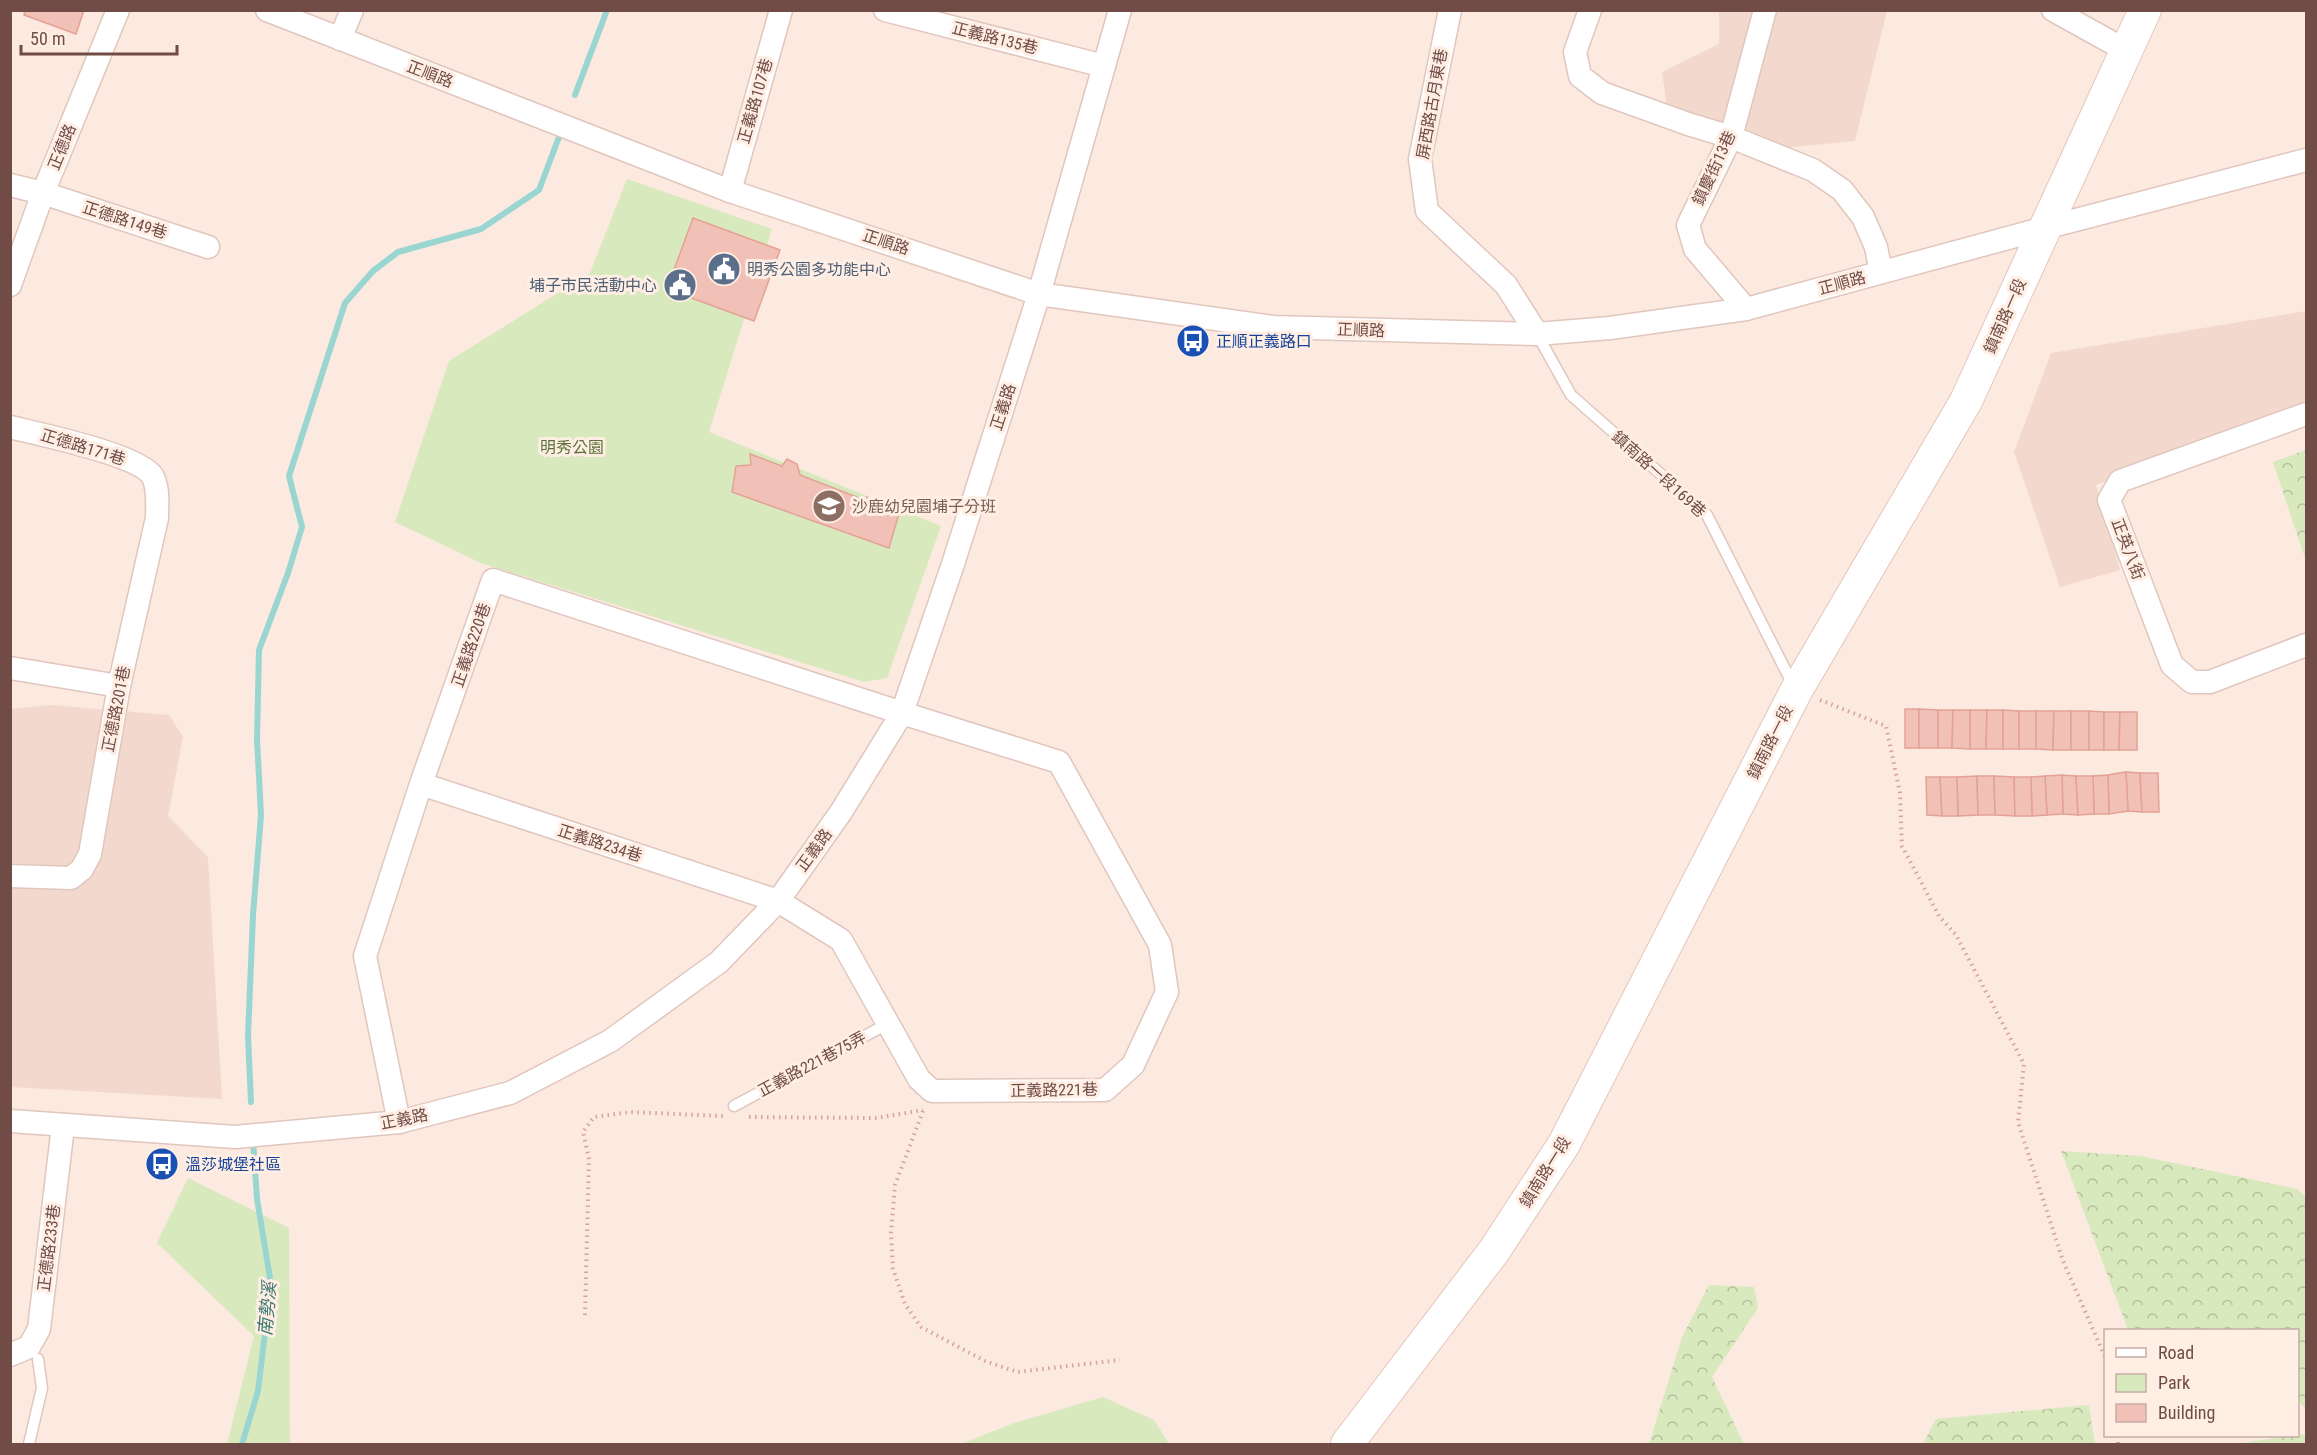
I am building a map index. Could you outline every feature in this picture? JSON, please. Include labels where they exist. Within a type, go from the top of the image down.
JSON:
[{"type":"street","name":"正德路","points":[[10,285],[43,193],[118,10]]},
{"type":"street","name":"正順路","points":[[267,10],[730,190],[1039,294],[1273,327],[1537,334],[1610,328],[1746,309],[2307,160]]},
{"type":"street","points":[[340,39],[352,10]]},
{"type":"street","name":"正義路107巷","points":[[730,190],[781,10]]},
{"type":"street","name":"正義路135巷","points":[[885,10],[1104,66]]},
{"type":"street","name":"正義路","points":[[10,1121],[235,1137],[399,1122],[510,1094],[610,1041],[719,962],[778,902],[841,812],[902,713],[953,564],[1039,294],[1120,10]]},
{"type":"street","name":"屏西路古月東巷","points":[[1450,10],[1420,159],[1427,211],[1506,285],[1537,334]]},
{"type":"street","points":[[1590,10],[1575,52],[1580,76],[1602,93],[1731,137],[1813,170],[1842,190],[1863,217],[1876,247],[1881,272]]},
{"type":"street","name":"鎮慶街13巷","points":[[1746,309],[1695,249],[1688,225],[1731,137],[1765,10]]},
{"type":"street","points":[[2053,10],[2127,51]]},
{"type":"street","name":"鎮南路一段","points":[[1347,1444],[1494,1251],[1564,1144],[1796,691],[1966,401],[2145,10]]},
{"type":"street","name":"正德路149巷","points":[[10,185],[43,193],[208,247]]},
{"type":"street","name":"正英八街","points":[[2307,414],[2120,481],[2109,500],[2172,665],[2192,682],[2210,682],[2307,645]]},
{"type":"street","name":"正德路171巷","points":[[10,427],[125,457],[152,475]]},
{"type":"street","name":"正德路201巷","points":[[10,876],[71,878],[82,869],[90,854],[119,686],[157,518],[158,494],[152,475]]},
{"type":"street","name":"正義路220巷","points":[[399,1122],[365,956],[422,784],[494,580],[902,713]]},
{"type":"street","points":[[10,668],[119,686]]},
{"type":"street","name":"正義路221巷","points":[[902,713],[1059,762],[1160,945],[1167,992],[1133,1065],[1105,1090],[928,1101]]},
{"type":"street","name":"正義路234巷","points":[[422,784],[778,902]]},
{"type":"street","points":[[778,902],[841,940],[890,1023],[920,1079],[928,1101]]},
{"type":"street","name":"正德路233巷","points":[[10,1355],[29,1347],[39,1329],[63,1126]]},
{"type":"lane","name":"鎮南路一段169巷","points":[[1537,334],[1571,395],[1707,515],[1796,691]]},
{"type":"lane","name":"正義路221巷75弄","points":[[734,1106],[890,1023]]},
{"type":"lane","points":[[29,1444],[42,1388],[38,1359]]},
{"type":"path","points":[[1796,691],[1886,726],[1900,793],[1902,846],[1939,916],[1956,935],[2024,1064],[2018,1122],[2064,1261],[2104,1354]]},
{"type":"path","points":[[739,1117],[877,1118],[928,1101]]},
{"type":"path","points":[[928,1101],[895,1185],[891,1233],[893,1269],[905,1304],[921,1327],[985,1361],[1017,1372],[1120,1360]]},
{"type":"path","points":[[585,1315],[589,1159],[583,1131],[594,1117],[630,1112],[728,1116]]},
{"type":"shaded area","points":[[1719,11],[1887,11],[1855,141],[1783,148],[1670,129],[1662,72],[1719,44]]},
{"type":"shaded area","points":[[2306,311],[2306,406],[2096,485],[2120,570],[2060,587],[2014,452],[2051,353]]},
{"type":"shaded area","points":[[51,705],[169,715],[183,737],[168,816],[208,857],[222,1099],[11,1087],[10,709]]},
{"type":"green space","name":"明秀公園","points":[[627,179],[772,229],[709,432],[941,526],[887,678],[864,682],[481,563],[395,522],[449,361],[590,273]]},
{"type":"green space","points":[[2306,450],[2306,561],[2273,462]]},
{"type":"green space","points":[[2061,1151],[2141,1156],[2297,1189],[2306,1197],[2306,1409],[2299,1402],[2299,1329],[2128,1329]]},
{"type":"green space","points":[[188,1178],[289,1228],[290,1444],[227,1444],[254,1336],[157,1243]]},
{"type":"green space","points":[[1709,1285],[1754,1287],[1758,1308],[1712,1377],[1744,1444],[1649,1444],[1682,1337]]},
{"type":"green space","points":[[1103,1397],[1154,1420],[1169,1444],[961,1444],[1014,1423]]},
{"type":"green space","points":[[2089,1405],[2095,1444],[1923,1444],[1936,1419]]},
{"type":"green space","points":[[2306,1434],[2306,1444],[2233,1444],[2299,1437],[2299,1435]]},
{"type":"building","points":[[25,10],[84,10],[76,34],[24,15]]},
{"type":"building","name":"明秀公園多功能中心","points":[[693,218],[780,250],[754,321],[667,289]]},
{"type":"building","name":"沙鹿幼兒園埔子分班","points":[[750,454],[782,466],[787,459],[797,464],[800,475],[867,501],[867,497],[900,510],[889,548],[732,492],[736,466],[751,465]]},
{"type":"building","points":[[1905,709],[1919,709],[1919,748],[1905,748]]},
{"type":"building","points":[[1919,709],[1938,710],[1938,748],[1919,748]]},
{"type":"building","points":[[1938,710],[1953,710],[1952,748],[1938,748]]},
{"type":"building","points":[[1953,710],[1970,710],[1970,749],[1952,748]]},
{"type":"building","points":[[1970,710],[1987,710],[1986,749],[1970,749]]},
{"type":"building","points":[[1987,710],[2003,710],[2003,749],[1986,749]]},
{"type":"building","points":[[2003,710],[2019,711],[2019,749],[2003,749]]},
{"type":"building","points":[[2019,711],[2036,711],[2036,749],[2019,749]]},
{"type":"building","points":[[2036,711],[2054,711],[2053,750],[2036,749]]},
{"type":"building","points":[[2054,711],[2071,711],[2071,750],[2053,750]]},
{"type":"building","points":[[2071,711],[2089,711],[2089,750],[2071,750]]},
{"type":"building","points":[[2089,711],[2104,712],[2104,750],[2089,750]]},
{"type":"building","points":[[2104,712],[2120,712],[2119,750],[2104,750]]},
{"type":"building","points":[[2120,712],[2137,712],[2137,750],[2119,750]]},
{"type":"building","points":[[2126,772],[2140,773],[2142,812],[2128,811]]},
{"type":"building","points":[[2126,772],[2128,811],[2109,814],[2108,775]]},
{"type":"building","points":[[2140,773],[2158,773],[2159,812],[2142,812]]},
{"type":"building","points":[[2062,775],[2076,776],[2078,815],[2063,814]]},
{"type":"building","points":[[2062,775],[2063,814],[2047,815],[2045,776]]},
{"type":"building","points":[[2108,775],[2109,814],[2094,814],[2093,776]]},
{"type":"building","points":[[1977,776],[1978,815],[1958,816],[1957,777]]},
{"type":"building","points":[[1977,776],[1994,776],[1995,815],[1978,815]]},
{"type":"building","points":[[1994,776],[2014,777],[2015,816],[1995,815]]},
{"type":"building","points":[[2045,776],[2047,815],[2032,816],[2031,777]]},
{"type":"building","points":[[2076,776],[2093,776],[2094,814],[2078,815]]},
{"type":"building","points":[[1926,777],[1940,777],[1942,816],[1927,815]]},
{"type":"building","points":[[1940,777],[1957,777],[1958,816],[1942,816]]},
{"type":"building","points":[[2014,777],[2031,777],[2032,816],[2015,816]]},
{"type":"waterway","points":[[575,95],[607,10]]},
{"type":"waterway","points":[[251,1102],[248,1036],[253,915],[261,815],[257,739],[259,650],[288,573],[302,527],[289,476],[345,303],[373,271],[398,252],[481,229],[539,190],[562,129]]},
{"type":"waterway","name":"南勢溪","points":[[242,1444],[258,1391],[271,1284],[257,1199],[253,1140]]},
{"type":"place","name":"明秀公園多功能中心","points":[[724,269]]},
{"type":"place","name":"埔子市民活動中心","points":[[680,285]]},
{"type":"place","name":"正順正義路口","points":[[1193,341]]},
{"type":"place","name":"沙鹿幼兒園埔子分班","points":[[829,506]]},
{"type":"place","name":"溫莎城堡社區","points":[[162,1164]]}]
